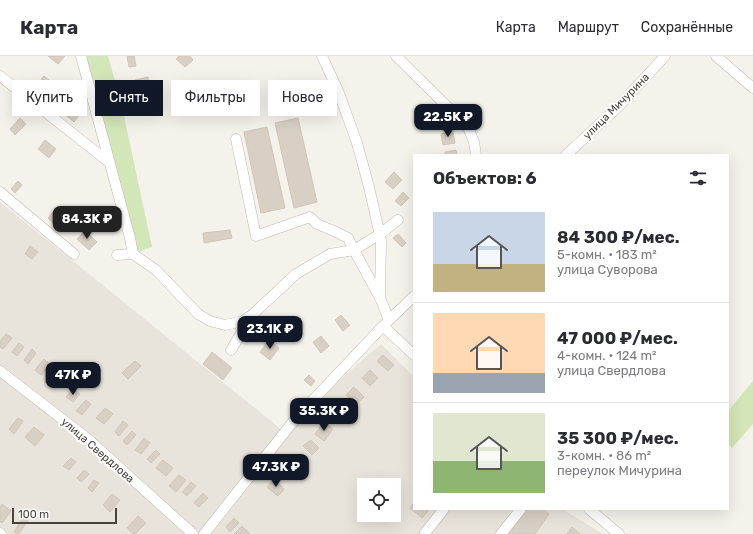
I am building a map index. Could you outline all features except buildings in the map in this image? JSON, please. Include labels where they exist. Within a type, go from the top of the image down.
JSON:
[{"type":"street","points":[[81,56],[130,238],[132,254]]},
{"type":"street","points":[[322,56],[339,92],[357,143],[380,234],[380,298],[386,323],[413,354]]},
{"type":"street","points":[[396,56],[468,126],[474,142],[476,154]]},
{"type":"street","name":"улица Мичурина","points":[[567,154],[618,107],[665,56]]},
{"type":"street","points":[[716,56],[753,88]]},
{"type":"street","points":[[0,76],[110,163]]},
{"type":"street","points":[[236,139],[256,236],[310,217],[317,224],[348,238],[380,298]]},
{"type":"street","points":[[0,192],[74,254]]},
{"type":"street","points":[[117,255],[132,254],[156,270],[198,314],[210,321],[226,325],[242,321],[258,310],[296,274],[330,254],[354,250],[380,234],[398,220]]},
{"type":"street","points":[[204,534],[296,418],[386,323],[413,297]]},
{"type":"street","points":[[231,350],[243,330],[242,321]]},
{"type":"street","name":"улица Свердлова","points":[[0,371],[88,439],[193,534]]},
{"type":"street","points":[[424,533],[443,510]]},
{"type":"street","points":[[501,534],[520,510]]},
{"type":"street","points":[[590,510],[619,534]]},
{"type":"shaded area","points":[[0,202],[282,430],[381,344],[413,376],[413,510],[564,510],[603,534],[0,534]]},
{"type":"green space","points":[[84,56],[108,56],[115,80],[95,80],[95,96]]},
{"type":"green space","points":[[101,116],[124,116],[152,247],[138,252]]},
{"type":"green space","points":[[753,381],[753,424],[732,448],[729,445],[729,410]]}]
